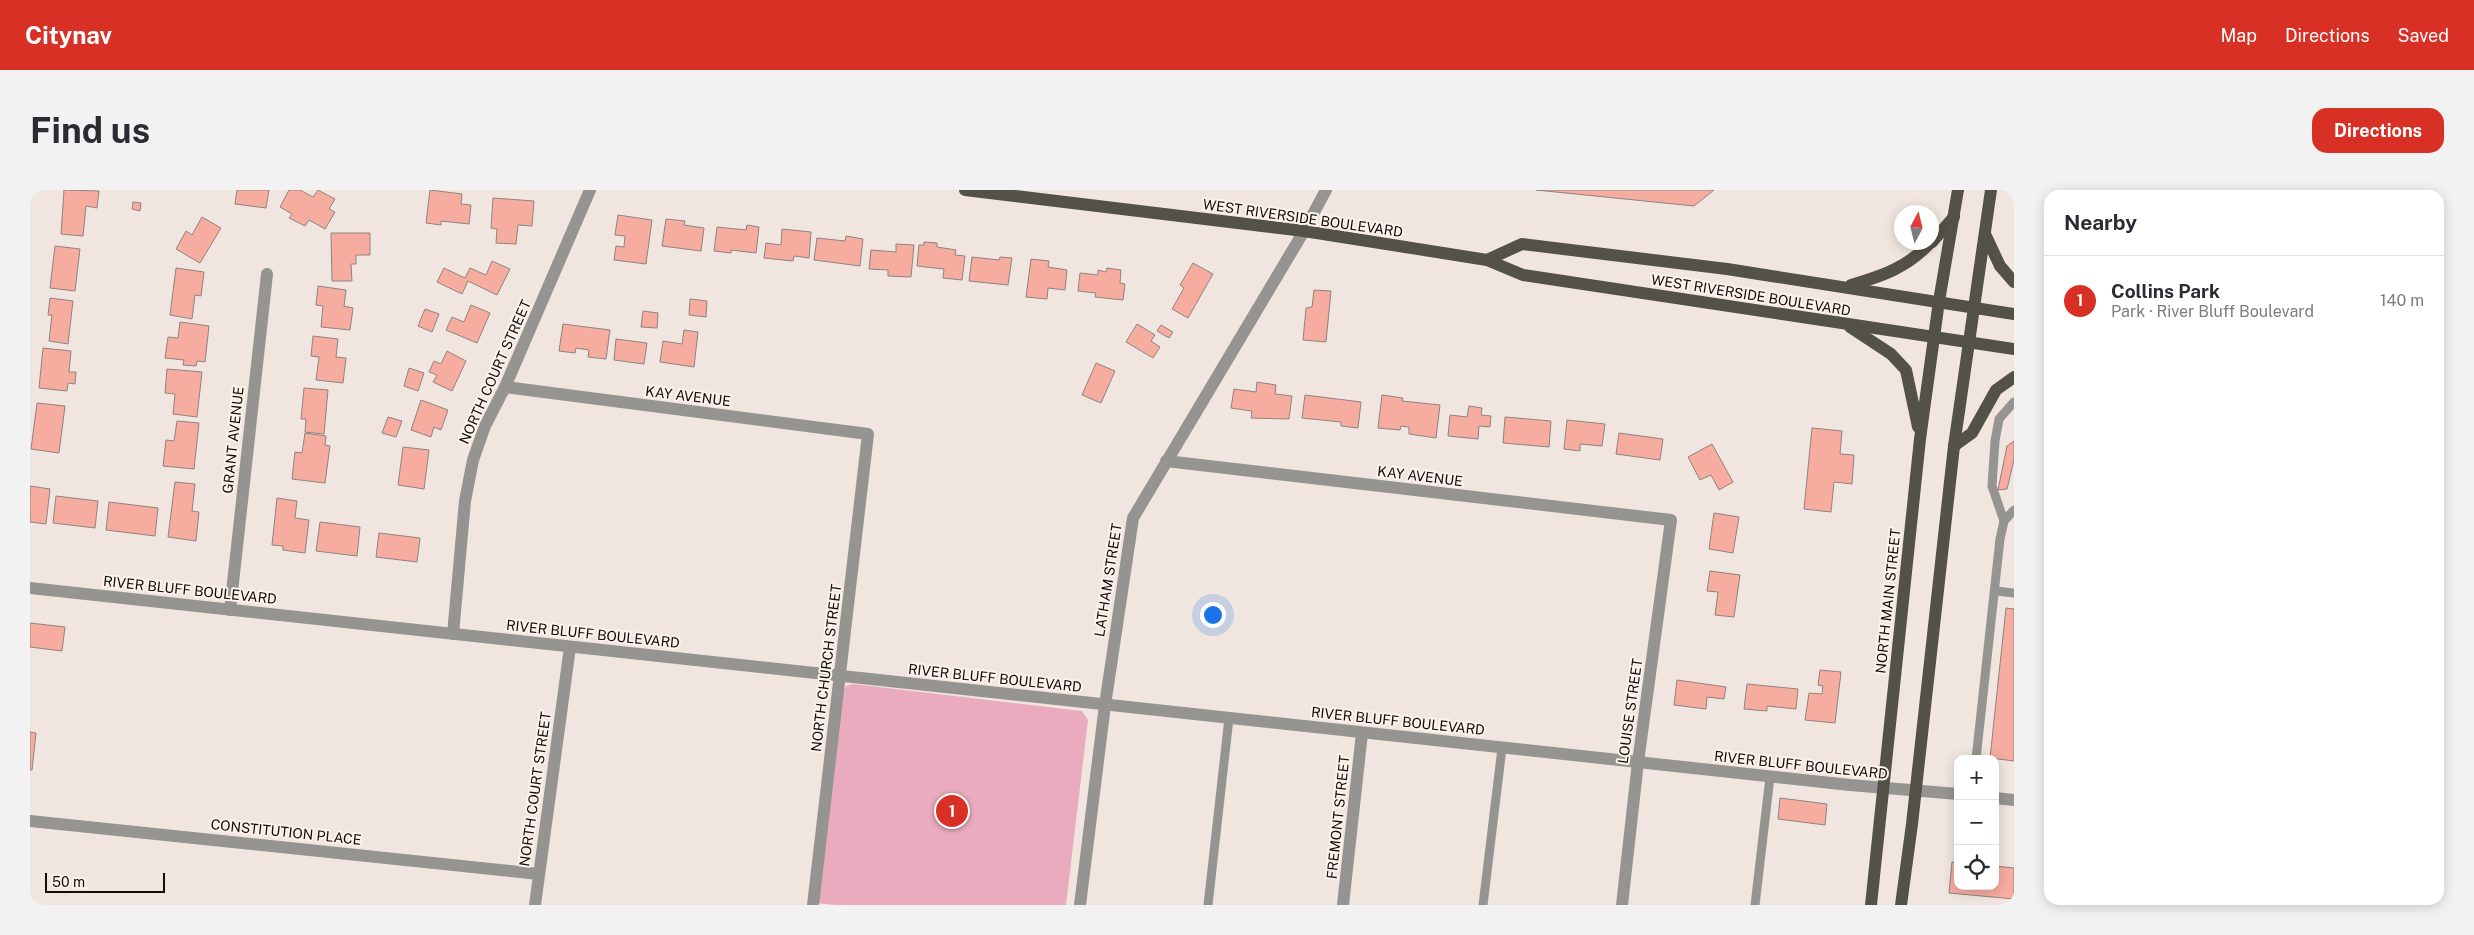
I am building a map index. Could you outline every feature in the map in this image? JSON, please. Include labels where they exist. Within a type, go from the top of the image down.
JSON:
[{"type":"main road","name":"WEST RIVERSIDE BOULEVARD","points":[[965,190],[1304,231],[1487,260],[1523,275],[2014,349]]},
{"type":"main road","name":"NORTH MAIN STREET","points":[[1871,905],[1920,439],[1939,301],[1958,190]]},
{"type":"main road","points":[[1901,905],[1954,446],[1991,190]]},
{"type":"main road","points":[[1939,233],[1954,217]]},
{"type":"main road","points":[[1986,235],[2000,266],[2014,282]]},
{"type":"main road","name":"WEST RIVERSIDE BOULEVARD","points":[[1487,260],[1522,244],[1846,286],[2014,314]]},
{"type":"main road","points":[[1846,286],[1892,272],[1914,259],[1923,250]]},
{"type":"main road","points":[[1846,324],[1891,354],[1906,370],[1920,439]]},
{"type":"main road","points":[[1954,446],[1972,433],[1996,390],[2014,377]]},
{"type":"street","name":"NORTH COURT STREET","points":[[453,634],[465,501],[472,460],[484,426],[505,387],[590,190]]},
{"type":"street","name":"LATHAM STREET","points":[[1080,905],[1105,705],[1133,518],[1304,231],[1326,190]]},
{"type":"street","name":"GRANT AVENUE","points":[[230,610],[267,274]]},
{"type":"street","name":"KAY AVENUE","points":[[505,387],[868,434]]},
{"type":"street","name":"NORTH CHURCH STREET","points":[[813,905],[868,434]]},
{"type":"street","name":"KAY AVENUE","points":[[1166,461],[1671,520]]},
{"type":"street","name":"LOUISE STREET","points":[[1622,905],[1638,762],[1671,520]]},
{"type":"street","name":"RIVER BLUFF BOULEVARD","points":[[30,588],[1770,777],[1915,792],[1954,794]]},
{"type":"street","name":"NORTH COURT STREET","points":[[535,905],[570,646]]},
{"type":"street","name":"FREMONT STREET","points":[[1344,905],[1362,732]]},
{"type":"street","points":[[1999,798],[2014,800]]},
{"type":"street","name":"CONSTITUTION PLACE","points":[[30,820],[539,874]]},
{"type":"lane","points":[[2004,521],[1992,486],[1995,441],[1999,419],[2014,402]]},
{"type":"lane","points":[[1976,755],[1996,591],[2000,539],[2004,521],[2014,510]]},
{"type":"lane","points":[[1996,591],[2014,593]]},
{"type":"lane","points":[[1208,905],[1229,718]]},
{"type":"lane","points":[[1484,905],[1502,748]]},
{"type":"lane","points":[[1755,905],[1770,777]]},
{"type":"shaded area","points":[[853,684],[1082,711],[1088,720],[1066,905],[836,905],[816,903],[843,691],[846,686]]},
{"type":"building","points":[[64,190],[99,191],[97,208],[86,206],[83,236],[61,234]]},
{"type":"building","points":[[237,190],[269,190],[266,208],[235,204]]},
{"type":"building","points":[[289,190],[300,190],[313,197],[318,190],[335,199],[329,209],[335,212],[325,229],[309,220],[305,226],[289,218],[292,214],[280,207]]},
{"type":"building","points":[[430,190],[462,194],[461,204],[471,205],[469,224],[441,221],[441,225],[426,223]]},
{"type":"building","points":[[1536,190],[1714,190],[1694,206]]},
{"type":"building","points":[[493,198],[534,201],[532,226],[518,225],[516,244],[496,243],[497,229],[491,228]]},
{"type":"building","points":[[133,202],[141,203],[140,211],[132,209]]},
{"type":"building","points":[[618,215],[652,220],[646,264],[614,260],[616,246],[624,247],[625,236],[615,235]]},
{"type":"building","points":[[202,217],[221,228],[200,263],[176,249],[186,231],[192,235]]},
{"type":"building","points":[[666,219],[685,221],[684,225],[704,228],[701,251],[662,246]]},
{"type":"building","points":[[747,225],[759,227],[756,253],[731,250],[731,253],[714,251],[717,227],[746,230]]},
{"type":"building","points":[[782,229],[811,232],[809,258],[794,256],[793,261],[764,258],[766,243],[781,245]]},
{"type":"building","points":[[331,233],[370,233],[370,255],[356,255],[356,264],[351,264],[352,281],[332,281]]},
{"type":"building","points":[[846,236],[863,239],[860,266],[814,260],[817,238],[845,241]]},
{"type":"building","points":[[924,242],[937,243],[937,247],[956,250],[955,255],[965,256],[962,280],[943,278],[944,269],[917,266],[919,245],[924,245]]},
{"type":"building","points":[[896,244],[914,245],[911,277],[888,276],[888,270],[869,269],[871,250],[896,252]]},
{"type":"building","points":[[55,246],[80,249],[75,291],[50,288]]},
{"type":"building","points":[[972,257],[999,260],[1000,257],[1012,258],[1008,285],[969,281]]},
{"type":"building","points":[[1031,259],[1049,261],[1048,267],[1067,270],[1065,290],[1048,288],[1047,299],[1026,297]]},
{"type":"building","points":[[492,261],[510,269],[497,295],[468,281],[462,294],[437,282],[444,268],[465,278],[470,268],[486,275]]},
{"type":"building","points":[[1193,263],[1213,274],[1188,318],[1172,309],[1184,288],[1180,285]]},
{"type":"building","points":[[176,268],[204,272],[201,296],[195,295],[192,319],[170,315]]},
{"type":"building","points":[[1107,268],[1121,270],[1120,283],[1125,284],[1123,300],[1095,297],[1096,293],[1078,291],[1080,273],[1098,275],[1098,270],[1106,272]]},
{"type":"building","points":[[318,286],[346,290],[344,306],[353,308],[350,330],[321,327],[323,306],[316,305]]},
{"type":"building","points":[[1314,290],[1331,291],[1326,342],[1303,340],[1306,308],[1312,307]]},
{"type":"building","points":[[50,298],[73,301],[68,344],[49,341],[52,315],[48,315]]},
{"type":"building","points":[[690,299],[707,301],[706,317],[689,315]]},
{"type":"building","points":[[471,305],[490,313],[477,343],[446,330],[452,317],[464,322]]},
{"type":"building","points":[[425,309],[439,314],[432,332],[418,326]]},
{"type":"building","points":[[643,311],[658,313],[657,328],[641,327]]},
{"type":"building","points":[[180,322],[209,326],[205,362],[197,361],[196,366],[183,365],[184,360],[165,358],[168,337],[178,338]]},
{"type":"building","points":[[563,324],[610,330],[606,359],[588,357],[589,350],[576,348],[575,353],[559,351]]},
{"type":"building","points":[[1137,324],[1155,335],[1151,341],[1160,347],[1153,358],[1126,342]]},
{"type":"building","points":[[1161,325],[1173,332],[1169,338],[1157,331]]},
{"type":"building","points":[[684,330],[698,332],[694,367],[660,362],[663,341],[682,344]]},
{"type":"building","points":[[313,336],[338,339],[336,357],[346,358],[343,383],[316,380],[319,357],[311,356]]},
{"type":"building","points":[[616,339],[647,343],[644,364],[614,360]]},
{"type":"building","points":[[43,348],[71,351],[69,372],[76,372],[75,384],[68,383],[67,391],[39,388]]},
{"type":"building","points":[[447,351],[466,361],[452,391],[433,382],[437,375],[429,372],[434,361],[441,364]]},
{"type":"building","points":[[1096,363],[1115,371],[1101,403],[1082,395]]},
{"type":"building","points":[[409,368],[424,373],[418,391],[404,386]]},
{"type":"building","points":[[167,369],[202,372],[197,417],[173,414],[175,394],[165,393]]},
{"type":"building","points":[[1257,382],[1276,385],[1275,394],[1292,396],[1289,419],[1251,418],[1252,411],[1231,408],[1234,389],[1256,392]]},
{"type":"building","points":[[304,388],[328,390],[324,434],[305,432],[306,419],[301,419]]},
{"type":"building","points":[[1305,395],[1361,402],[1358,428],[1341,426],[1341,422],[1302,418]]},
{"type":"building","points":[[1382,395],[1403,398],[1402,401],[1440,405],[1436,438],[1409,434],[1409,427],[1401,426],[1400,430],[1378,428]]},
{"type":"building","points":[[421,400],[448,410],[441,430],[434,427],[431,437],[411,430]]},
{"type":"building","points":[[37,403],[65,406],[59,453],[31,449]]},
{"type":"building","points":[[1469,406],[1482,408],[1481,415],[1491,416],[1490,427],[1479,426],[1478,439],[1448,436],[1450,415],[1467,417]]},
{"type":"building","points":[[388,417],[402,421],[396,437],[382,433]]},
{"type":"building","points":[[1505,417],[1551,421],[1549,447],[1503,443]]},
{"type":"building","points":[[1567,420],[1605,424],[1602,446],[1580,444],[1580,451],[1564,449]]},
{"type":"building","points":[[177,421],[199,423],[194,469],[163,466],[166,440],[174,441]]},
{"type":"building","points":[[1812,428],[1842,431],[1840,454],[1854,455],[1852,484],[1834,482],[1831,512],[1804,509]]},
{"type":"building","points":[[305,433],[326,436],[325,445],[330,446],[325,483],[292,479],[295,452],[302,453]]},
{"type":"building","points":[[1619,433],[1663,439],[1660,460],[1616,454]]},
{"type":"building","points":[[2014,441],[2014,460],[2007,489],[1998,490],[2007,446]]},
{"type":"building","points":[[1712,444],[1733,482],[1719,490],[1711,475],[1700,480],[1688,457]]},
{"type":"building","points":[[403,447],[429,450],[424,489],[398,485]]},
{"type":"building","points":[[175,482],[195,484],[192,511],[199,512],[196,541],[168,537]]},
{"type":"building","points":[[30,486],[50,489],[46,524],[30,522]]},
{"type":"building","points":[[56,496],[98,501],[95,528],[53,523]]},
{"type":"building","points":[[277,498],[297,501],[295,518],[309,520],[305,553],[283,550],[283,546],[272,545]]},
{"type":"building","points":[[109,502],[158,508],[155,536],[106,530]]},
{"type":"building","points":[[1714,513],[1739,517],[1733,553],[1709,549]]},
{"type":"building","points":[[320,522],[360,527],[357,556],[316,551]]},
{"type":"building","points":[[379,533],[420,538],[417,562],[376,557]]},
{"type":"building","points":[[1710,571],[1740,575],[1734,617],[1715,615],[1718,592],[1707,591]]},
{"type":"building","points":[[2006,608],[2014,609],[2014,761],[1999,759],[1999,755],[1990,755]]},
{"type":"building","points":[[30,623],[65,627],[62,651],[30,647]]},
{"type":"building","points":[[1820,670],[1841,672],[1835,723],[1805,720],[1809,693],[1822,694],[1823,686],[1818,685]]},
{"type":"building","points":[[1677,680],[1726,687],[1724,699],[1707,697],[1706,709],[1674,705]]},
{"type":"building","points":[[1747,684],[1798,689],[1796,709],[1767,706],[1767,711],[1744,709]]},
{"type":"building","points":[[30,732],[36,733],[32,770],[30,770]]},
{"type":"building","points":[[1780,798],[1827,804],[1825,825],[1778,819]]},
{"type":"building","points":[[1952,862],[1954,862],[1954,890],[1999,890],[1999,866],[2014,868],[2014,899],[1949,893]]},
{"type":"place","name":"Collins Park","points":[[952,811]]}]
